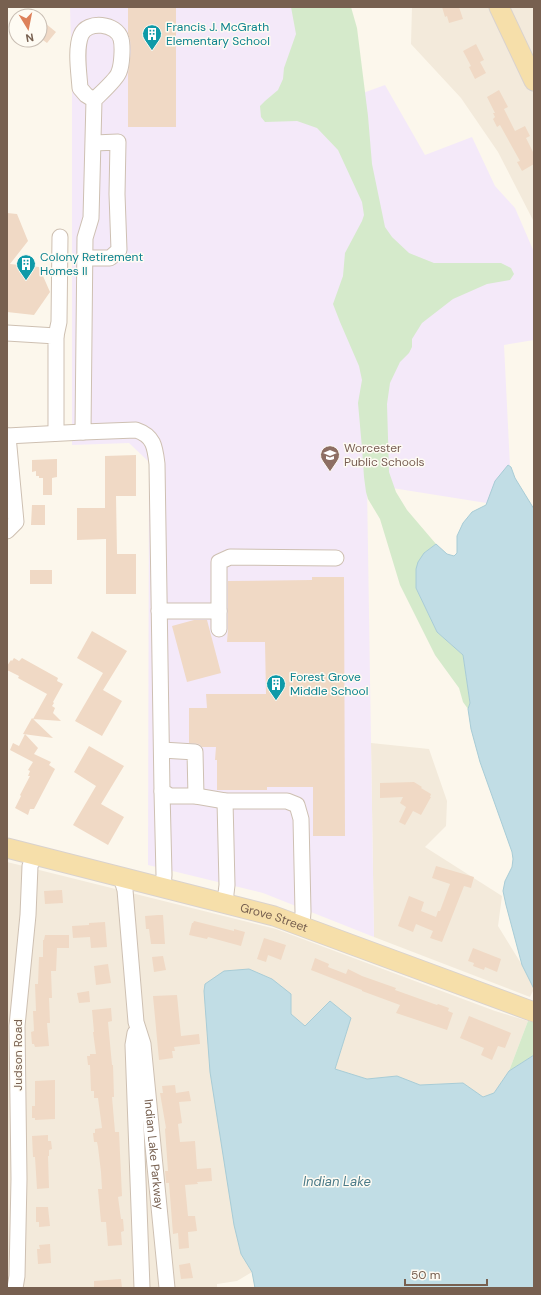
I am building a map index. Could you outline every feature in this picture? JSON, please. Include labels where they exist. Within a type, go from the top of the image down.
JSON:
[{"type":"main road","points":[[499,7],[534,80]]},
{"type":"main road","name":"Grove Street","points":[[7,848],[225,902],[274,916],[302,925],[534,1012]]},
{"type":"street","points":[[78,432],[85,238],[91,218],[94,100],[119,74],[121,61],[121,38],[114,30],[107,26],[96,25],[87,28],[81,34],[78,47],[80,88],[86,95],[94,100]]},
{"type":"street","points":[[84,258],[110,258],[119,250],[117,194],[118,142],[94,143]]},
{"type":"street","points":[[56,433],[56,336],[59,322],[60,237]]},
{"type":"street","points":[[7,333],[56,336]]},
{"type":"street","points":[[7,531],[16,522],[8,436],[136,430],[146,434],[154,445],[157,464],[163,887]]},
{"type":"street","points":[[219,630],[219,562],[230,556],[336,558]]},
{"type":"street","points":[[159,611],[219,611]]},
{"type":"street","points":[[162,750],[196,752],[196,796]]},
{"type":"street","points":[[162,791],[170,796],[196,796],[225,800],[287,801],[297,805],[301,819],[302,925]]},
{"type":"street","points":[[225,800],[227,885],[225,902]]},
{"type":"street","name":"Judson Road","points":[[14,1288],[18,1276],[19,1184],[17,1026],[28,915],[30,866],[35,855]]},
{"type":"street","name":"Indian Lake Parkway","points":[[121,877],[125,890],[136,1022],[133,1045],[142,1288]]},
{"type":"street","name":"Indian Lake Parkway","points":[[136,1022],[143,1044],[167,1288]]},
{"type":"shaded area","name":"Worcester Public Schools","points":[[70,7],[343,7],[363,93],[385,85],[425,155],[472,137],[495,186],[515,208],[534,252],[534,340],[504,345],[512,507],[367,484],[374,937],[263,893],[148,865],[149,462],[129,443],[72,445],[72,74]]},
{"type":"shaded area","points":[[412,7],[534,7],[534,222],[498,152],[461,98],[411,44]]},
{"type":"shaded area","points":[[371,743],[429,749],[447,801],[446,826],[425,847],[502,896],[498,926],[522,965],[534,989],[530,997],[374,937]]},
{"type":"shaded area","points":[[7,862],[276,929],[495,1011],[528,1021],[509,1071],[494,1093],[483,1097],[463,1083],[420,1085],[397,1076],[367,1079],[335,1069],[351,1018],[330,1001],[305,1027],[291,1014],[291,994],[241,1254],[252,1272],[237,1281],[217,1284],[217,1288],[7,1288]]},
{"type":"green space","points":[[291,7],[351,7],[357,28],[368,116],[372,164],[385,227],[392,237],[409,253],[434,263],[501,263],[511,268],[514,274],[510,280],[487,284],[453,299],[422,323],[412,339],[412,347],[409,353],[400,362],[390,383],[387,404],[389,472],[396,492],[407,510],[436,544],[424,553],[416,588],[437,632],[463,655],[470,703],[468,709],[463,702],[459,688],[435,655],[400,585],[380,519],[368,499],[366,492],[358,403],[362,380],[359,366],[333,304],[343,276],[345,253],[364,215],[362,202],[338,150],[317,128],[297,121],[265,122],[261,117],[260,106],[278,90],[283,79],[284,68],[296,34]]},
{"type":"green space","points":[[528,1021],[534,1022],[534,1055],[509,1071]]},
{"type":"water","points":[[508,465],[511,467],[515,478],[534,509],[534,989],[522,965],[503,891],[505,881],[512,867],[512,852],[480,762],[471,729],[468,709],[470,703],[463,655],[437,632],[416,588],[416,569],[418,562],[424,553],[436,544],[447,554],[454,556],[457,553],[457,536],[463,523],[472,512],[486,505],[495,481]]},
{"type":"water","name":"Indian Lake","points":[[249,969],[272,979],[291,994],[291,1014],[305,1026],[330,1001],[351,1018],[335,1069],[367,1079],[397,1076],[420,1085],[463,1083],[483,1097],[494,1093],[509,1071],[534,1055],[534,1288],[255,1288],[252,1272],[241,1254],[234,1225],[210,1072],[204,991],[205,984],[224,971]]},
{"type":"building","name":"Francis J. McGrath Elementary School","points":[[128,7],[176,7],[176,127],[128,127],[128,74],[131,51],[128,33]]},
{"type":"building","points":[[442,7],[459,7],[463,19],[449,23],[447,16],[445,17]]},
{"type":"building","points":[[48,26],[56,32],[48,42]]},
{"type":"building","points":[[476,44],[484,60],[480,62],[486,73],[475,79],[469,67],[471,66],[463,51]]},
{"type":"building","points":[[499,90],[508,107],[504,109],[515,131],[525,126],[530,136],[526,138],[534,154],[534,164],[522,171],[517,162],[520,161],[500,125],[497,127],[493,119],[495,117],[493,113],[495,113],[487,97]]},
{"type":"building","name":"Colony Retirement Homes II","points":[[7,213],[17,214],[28,241],[10,264],[39,267],[50,292],[34,315],[7,312]]},
{"type":"building","points":[[136,455],[136,496],[116,496],[117,554],[136,554],[136,594],[106,594],[106,539],[77,540],[77,508],[105,508],[105,456]]},
{"type":"building","points":[[57,459],[57,477],[52,478],[52,495],[43,495],[43,478],[36,476],[36,471],[32,472],[32,460]]},
{"type":"building","points":[[32,505],[45,505],[45,525],[31,525]]},
{"type":"building","points":[[30,570],[52,570],[52,584],[30,584]]},
{"type":"building","name":"Forest Grove Middle School","points":[[312,577],[344,577],[345,836],[313,836],[313,787],[267,787],[267,790],[217,790],[217,760],[215,760],[216,747],[202,747],[199,744],[189,743],[189,708],[207,708],[206,694],[266,694],[265,642],[227,642],[228,581],[312,580]]},
{"type":"building","points":[[194,620],[207,620],[221,673],[187,682],[172,626]]},
{"type":"building","points":[[92,631],[127,651],[103,690],[122,701],[102,736],[75,721],[103,673],[77,658]]},
{"type":"building","points":[[14,658],[19,661],[22,658],[58,678],[57,681],[63,684],[52,706],[55,708],[53,713],[61,721],[33,719],[47,694],[18,678],[19,676],[7,670],[7,666]]},
{"type":"building","points":[[32,718],[53,738],[23,734]]},
{"type":"building","points":[[25,734],[38,748],[34,754],[51,762],[49,765],[55,769],[34,809],[30,809],[28,815],[15,808],[30,776],[28,776],[30,771],[28,770],[33,762],[10,750],[13,743],[19,746]]},
{"type":"building","points":[[89,746],[124,766],[101,804],[124,817],[108,845],[73,825],[96,786],[74,772]]},
{"type":"building","points":[[414,782],[431,794],[431,797],[421,815],[413,811],[405,825],[399,822],[406,807],[400,803],[403,797],[380,798],[380,783]]},
{"type":"building","points":[[436,866],[474,877],[471,888],[464,886],[442,942],[430,938],[433,931],[416,924],[413,932],[398,926],[409,896],[424,902],[421,911],[436,917],[438,911],[440,911],[450,884],[432,878]]},
{"type":"building","points":[[62,890],[63,903],[45,904],[44,891]]},
{"type":"building","points":[[163,915],[165,944],[151,944],[149,929],[146,929],[145,916]]},
{"type":"building","points":[[194,921],[234,931],[234,929],[245,932],[241,946],[208,937],[207,939],[189,935],[192,923]]},
{"type":"building","points":[[105,922],[107,947],[91,948],[90,937],[73,938],[72,926]]},
{"type":"building","points":[[45,935],[69,935],[69,948],[57,948],[56,971],[51,971],[52,998],[49,998],[50,1023],[47,1023],[49,1046],[35,1047],[34,1044],[32,1044],[31,1032],[34,1031],[33,1011],[36,1011],[35,984],[38,984],[39,957],[43,957],[43,940]]},
{"type":"building","points":[[264,938],[286,945],[281,960],[268,955],[266,962],[257,959]]},
{"type":"building","points":[[473,948],[501,959],[497,972],[485,967],[484,970],[473,966],[474,963],[468,961]]},
{"type":"building","points":[[163,956],[166,970],[154,972],[152,957]]},
{"type":"building","points":[[315,958],[329,964],[328,967],[346,974],[348,969],[362,976],[396,988],[395,990],[449,1008],[448,1011],[453,1013],[447,1030],[396,1013],[400,1005],[311,970]]},
{"type":"building","points":[[108,964],[111,983],[96,985],[94,966]]},
{"type":"building","points":[[89,991],[90,1002],[79,1003],[77,993]]},
{"type":"building","points":[[177,995],[181,1036],[199,1034],[200,1044],[174,1047],[175,1051],[172,1051],[173,1058],[159,1060],[153,996]]},
{"type":"building","points":[[111,1008],[112,1021],[108,1022],[113,1065],[114,1097],[112,1097],[115,1132],[119,1132],[122,1196],[118,1197],[124,1231],[121,1232],[122,1245],[108,1246],[106,1222],[101,1222],[98,1189],[102,1189],[101,1172],[97,1142],[94,1142],[93,1133],[95,1133],[95,1129],[102,1128],[98,1098],[94,1098],[94,1091],[91,1091],[90,1065],[88,1065],[87,1056],[90,1056],[90,1054],[96,1054],[92,1010]]},
{"type":"building","points":[[469,1016],[511,1033],[505,1048],[498,1046],[492,1060],[481,1055],[484,1048],[460,1038]]},
{"type":"building","points":[[55,1080],[55,1119],[35,1120],[35,1118],[32,1118],[32,1106],[35,1106],[35,1081]]},
{"type":"building","points":[[175,1085],[176,1093],[189,1091],[191,1101],[179,1102],[182,1123],[178,1124],[180,1142],[195,1141],[197,1169],[211,1168],[212,1181],[197,1182],[198,1184],[185,1185],[188,1216],[195,1216],[197,1231],[188,1232],[189,1248],[179,1249],[178,1233],[173,1234],[169,1183],[166,1183],[165,1171],[168,1171],[166,1128],[160,1093],[163,1093],[162,1086]]},
{"type":"building","points":[[48,1135],[48,1141],[51,1141],[52,1149],[49,1150],[48,1156],[49,1188],[37,1189],[32,1136]]},
{"type":"building","points":[[36,1207],[48,1207],[50,1226],[39,1227],[39,1222],[36,1222]]},
{"type":"building","points":[[50,1244],[51,1263],[38,1264],[37,1249],[40,1249],[39,1245]]},
{"type":"building","points":[[190,1263],[193,1278],[181,1279],[179,1265]]},
{"type":"building","points":[[121,1279],[122,1288],[94,1288],[94,1281]]},
{"type":"place","name":"Francis J. McGrath Elementary School","points":[[152,51]]},
{"type":"place","name":"Colony Retirement Homes II","points":[[26,281]]},
{"type":"place","name":"Worcester Public Schools","points":[[330,472]]},
{"type":"place","name":"Forest Grove Middle School","points":[[276,701]]}]
